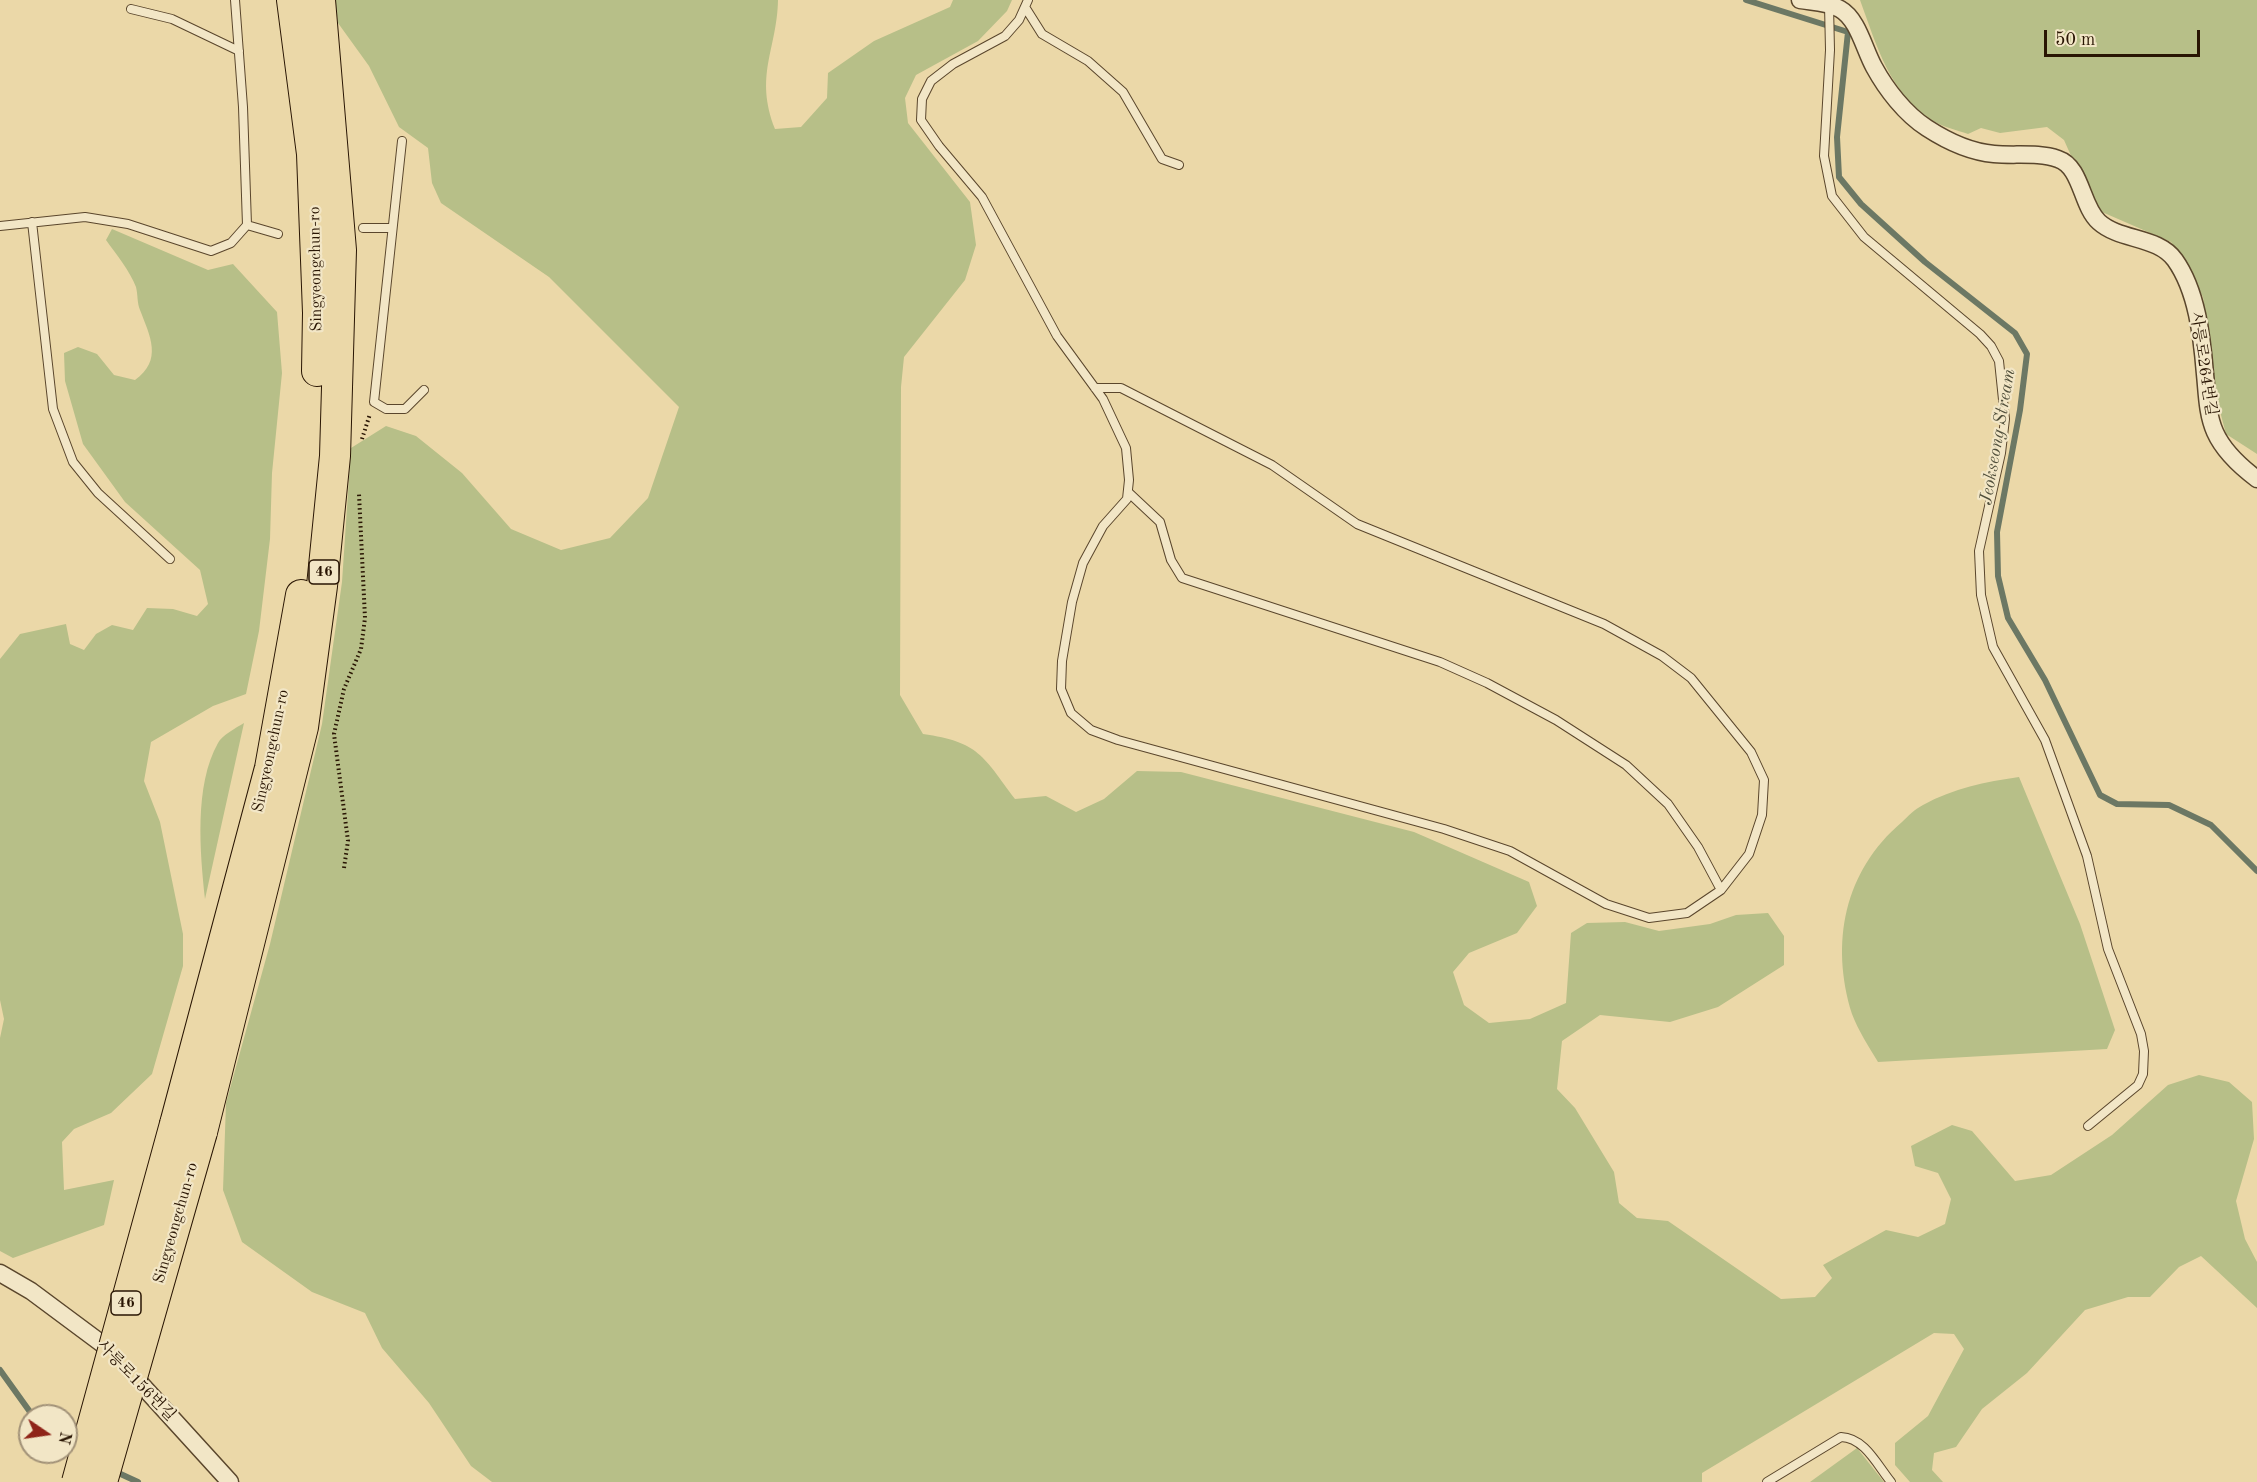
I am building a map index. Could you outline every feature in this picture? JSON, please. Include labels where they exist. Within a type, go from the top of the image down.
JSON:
[{"type":"highway","name":"Singyeongchun-ro","points":[[102,1482],[189,1128],[270,768],[299,611],[315,448],[318,314],[312,154],[292,0]]},
{"type":"highway","name":"Singyeongchun-ro","points":[[77,1482],[189,1128],[303,727],[322,586],[335,456],[341,250],[320,0]]},
{"type":"street","name":"사릉로264번길","points":[[1800,0],[1840,9],[1853,22],[1882,80],[1916,120],[1942,137],[1981,152],[2046,156],[2061,160],[2073,173],[2091,213],[2106,228],[2158,247],[2175,260],[2192,298],[2198,325],[2211,421],[2225,448],[2257,479]]},
{"type":"street","name":"사릉로156번길","points":[[0,1273],[31,1291],[109,1349],[230,1482]]},
{"type":"lane","points":[[0,226],[85,217],[128,224],[211,251],[231,243],[247,225],[239,51],[234,0]]},
{"type":"lane","points":[[1026,4],[1042,34],[1088,61],[1123,92],[1162,159],[1179,165]]},
{"type":"lane","points":[[1026,4],[1019,20],[1005,36],[953,64],[931,81],[922,99],[921,120],[939,146],[982,197],[1057,336],[1095,388],[1126,448],[1127,498],[1103,526],[1083,563],[1072,602],[1062,661],[1061,689],[1071,713],[1091,730],[1444,829],[1510,851],[1606,903],[1649,918],[1687,913],[1721,890],[1749,854],[1762,815],[1764,780],[1750,752],[1691,678],[1662,656],[1604,624],[1357,524],[1272,465],[1121,388],[1095,388]]},
{"type":"lane","points":[[1829,5],[1830,50],[1824,156],[1832,196],[1851,224],[1864,237],[1980,334],[1991,346],[1999,361],[2005,435],[1982,535],[1979,571],[1982,595],[1993,647],[2045,740],[2087,855],[2108,949],[2144,1051],[2143,1074],[2138,1085],[2088,1126]]},
{"type":"lane","points":[[131,9],[172,19],[239,51]]},
{"type":"lane","points":[[402,141],[374,402],[386,410],[405,408],[423,390]]},
{"type":"lane","points":[[32,222],[53,409],[73,462],[98,493],[170,559]]},
{"type":"lane","points":[[247,225],[278,234]]},
{"type":"lane","points":[[363,228],[392,228]]},
{"type":"lane","points":[[1128,492],[1160,522],[1171,560],[1182,578],[1440,662],[1487,683],[1546,715],[1626,765],[1668,804],[1698,847],[1721,890]]},
{"type":"lane","points":[[1767,1482],[1841,1437],[1852,1437],[1861,1443],[1891,1482]]},
{"type":"path","points":[[362,447],[362,436],[374,402]]},
{"type":"path","points":[[344,868],[348,840],[334,734],[344,689],[361,649],[365,618],[359,487]]},
{"type":"green space","points":[[335,0],[778,0],[766,78],[769,110],[775,129],[801,127],[827,98],[828,73],[874,41],[950,7],[953,0],[1012,0],[1007,11],[978,41],[916,75],[905,98],[908,123],[970,202],[976,245],[965,280],[904,357],[901,387],[900,695],[923,734],[956,741],[978,753],[1015,799],[1046,796],[1076,812],[1104,799],[1137,771],[1181,772],[1414,832],[1529,882],[1537,906],[1517,933],[1469,953],[1453,972],[1464,1005],[1489,1023],[1530,1019],[1566,1003],[1571,933],[1587,923],[1625,922],[1659,931],[1710,924],[1736,915],[1768,913],[1784,936],[1784,965],[1718,1007],[1670,1022],[1600,1015],[1562,1041],[1557,1089],[1575,1108],[1614,1172],[1619,1203],[1637,1218],[1668,1221],[1781,1299],[1815,1297],[1832,1278],[1823,1265],[1886,1230],[1918,1237],[1945,1224],[1951,1199],[1938,1173],[1915,1166],[1911,1146],[1952,1125],[1972,1131],[2015,1181],[2051,1175],[2112,1135],[2168,1085],[2199,1075],[2229,1082],[2252,1102],[2254,1139],[2236,1201],[2245,1239],[2257,1262],[2257,1308],[2201,1256],[2179,1267],[2150,1297],[2128,1297],[2085,1310],[2027,1373],[1982,1409],[1956,1447],[1934,1453],[1932,1470],[1943,1482],[1910,1482],[1895,1465],[1895,1443],[1928,1416],[1964,1349],[1954,1334],[1934,1333],[1702,1473],[1702,1482],[492,1482],[471,1466],[429,1403],[382,1348],[365,1313],[312,1292],[242,1242],[223,1190],[226,1103],[270,944],[322,724],[342,582],[351,448],[386,426],[416,436],[462,473],[511,529],[561,550],[610,538],[648,498],[679,407],[549,277],[441,203],[432,183],[428,148],[399,127],[369,66],[338,23]]},
{"type":"green space","points":[[1860,0],[2257,0],[2257,454],[2226,434],[2217,400],[2203,297],[2171,242],[2102,212],[2084,185],[2064,140],[2047,127],[2000,133],[1981,128],[1968,134],[1937,123],[1918,110],[1905,97],[1886,67]]},
{"type":"green space","points":[[112,229],[208,270],[233,264],[277,312],[282,373],[272,473],[270,539],[259,631],[246,694],[213,706],[151,742],[144,781],[160,822],[183,934],[183,966],[152,1074],[111,1113],[74,1129],[62,1142],[64,1190],[114,1180],[104,1225],[13,1258],[0,1251],[0,1038],[4,1019],[0,1000],[0,659],[20,634],[66,624],[70,644],[84,650],[96,634],[112,625],[133,630],[147,608],[173,609],[197,616],[208,604],[200,570],[125,502],[83,444],[65,381],[64,353],[78,347],[97,354],[114,375],[135,380],[144,372],[152,356],[150,338],[139,307],[136,287],[127,269],[106,240]]},
{"type":"green space","points":[[244,723],[205,899],[201,820],[205,779],[210,760],[220,740]]},
{"type":"green space","points":[[2019,777],[2080,924],[2115,1030],[2107,1049],[1878,1062],[1854,1020],[1845,987],[1842,961],[1843,935],[1847,910],[1855,886],[1882,841],[1917,808],[1958,790]]},
{"type":"green space","points":[[1857,1448],[1884,1482],[1810,1482]]},
{"type":"waterway","name":"Jeokseong Stream","points":[[1746,0],[1848,32],[1837,137],[1839,177],[1861,204],[1925,262],[2015,333],[2027,354],[2020,410],[1997,532],[1998,576],[2008,618],[2045,680],[2100,795],[2117,804],[2169,805],[2211,825],[2257,871]]},
{"type":"waterway","points":[[0,1370],[24,1404]]},
{"type":"waterway","points":[[114,1471],[138,1482]]}]
